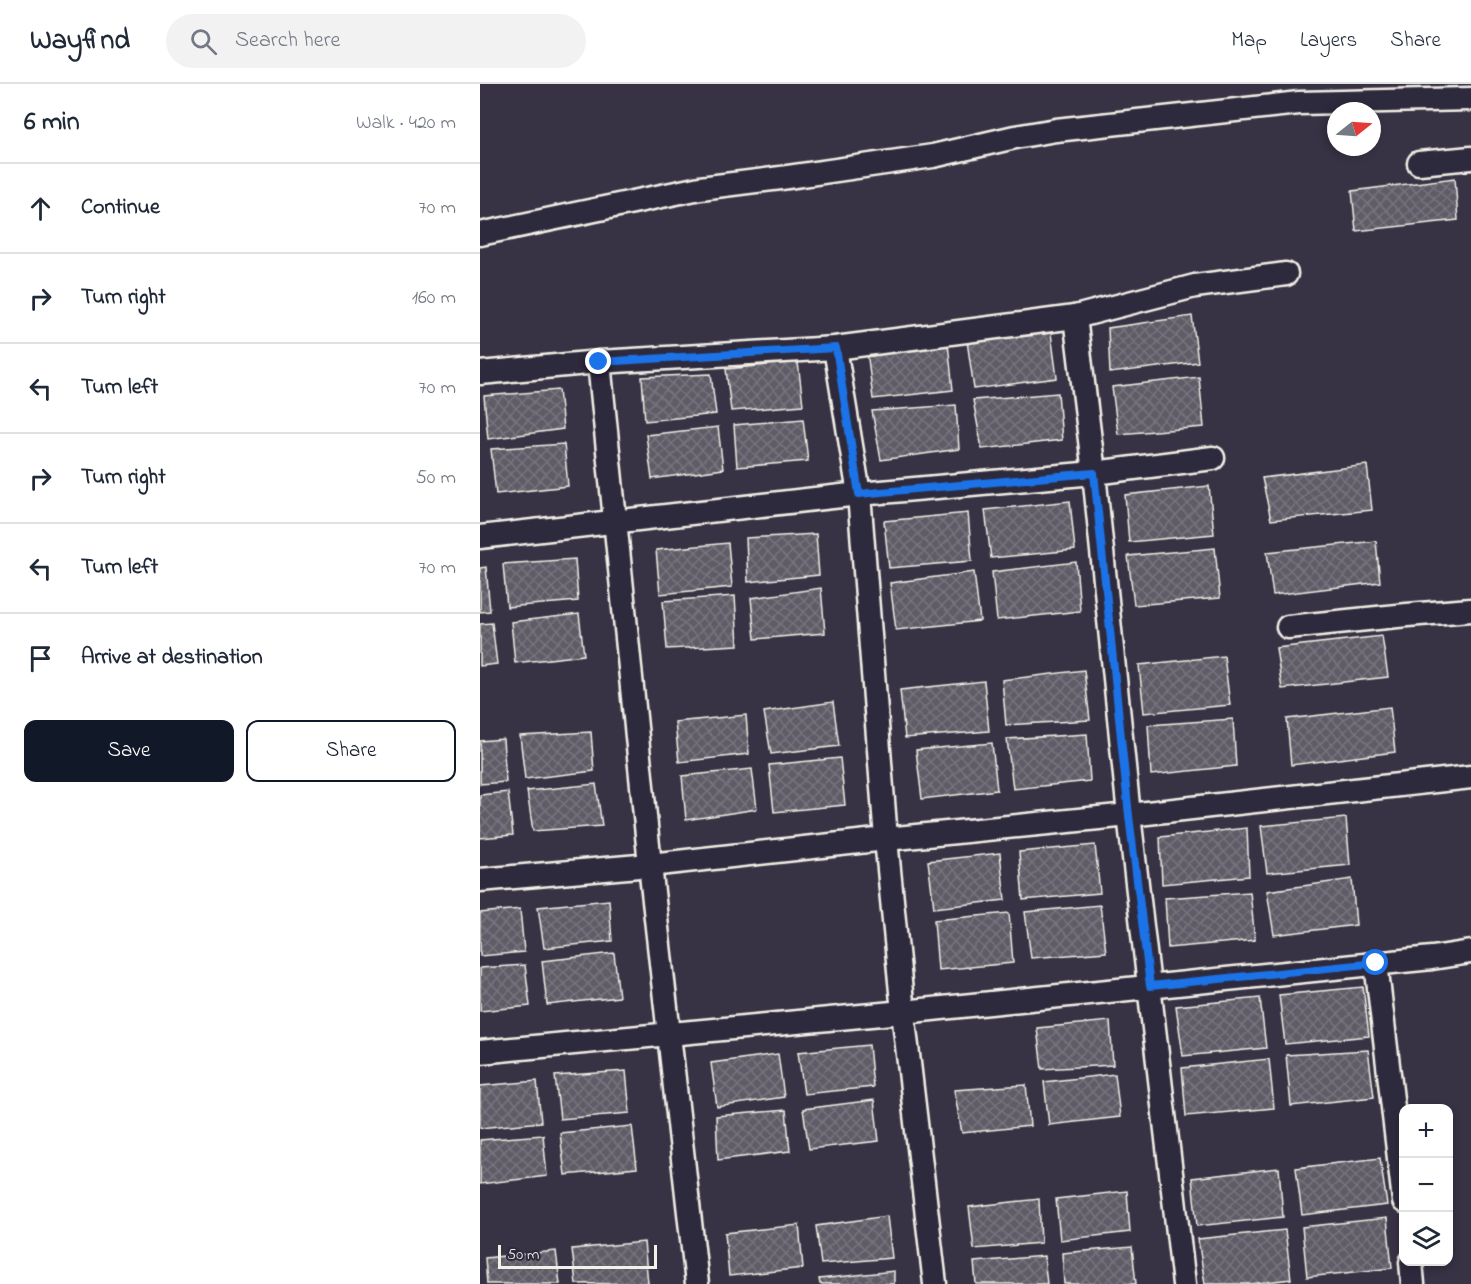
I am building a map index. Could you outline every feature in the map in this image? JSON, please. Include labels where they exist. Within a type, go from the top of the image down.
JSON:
[{"type":"street","points":[[480,234],[700,188],[933,156],[1056,130],[1299,103],[1471,99]]},
{"type":"street","points":[[1419,163],[1471,158]]},
{"type":"street","points":[[480,373],[599,362],[836,348],[1075,317],[1195,286],[1286,274]]},
{"type":"street","points":[[1075,317],[1094,473],[1129,816],[1184,1284]]},
{"type":"street","points":[[836,348],[859,494],[886,838],[903,1012],[935,1284]]},
{"type":"street","points":[[599,362],[650,865],[697,1284]]},
{"type":"street","points":[[480,537],[859,494],[1094,473],[1213,458]]},
{"type":"street","points":[[1288,627],[1471,610]]},
{"type":"street","points":[[480,880],[650,865],[886,838],[1129,816],[1471,777]]},
{"type":"street","points":[[480,1052],[903,1012],[1432,958],[1471,952]]},
{"type":"street","points":[[1376,963],[1399,1158]]},
{"type":"street","points":[[1411,1266],[1413,1284]]},
{"type":"building","points":[[1455,178],[1458,220],[1356,231],[1352,191]]},
{"type":"building","points":[[1192,316],[1198,362],[1110,373],[1108,328]]},
{"type":"building","points":[[1051,333],[1057,378],[974,389],[967,341]]},
{"type":"building","points":[[948,343],[953,390],[873,399],[867,351]]},
{"type":"building","points":[[798,362],[803,405],[731,411],[726,369]]},
{"type":"building","points":[[711,374],[716,414],[645,421],[642,377]]},
{"type":"building","points":[[1199,377],[1204,427],[1118,434],[1112,387]]},
{"type":"building","points":[[559,390],[563,429],[488,439],[484,396]]},
{"type":"building","points":[[1058,393],[1062,440],[982,449],[973,400]]},
{"type":"building","points":[[956,405],[959,449],[881,460],[872,411]]},
{"type":"building","points":[[803,419],[808,461],[737,467],[734,425]]},
{"type":"building","points":[[718,427],[723,469],[652,479],[646,435]]},
{"type":"building","points":[[564,444],[568,486],[496,494],[491,449]]},
{"type":"building","points":[[1367,465],[1372,510],[1271,520],[1262,478]]},
{"type":"building","points":[[1209,486],[1214,534],[1129,542],[1125,495]]},
{"type":"building","points":[[1070,501],[1075,550],[991,558],[985,510]]},
{"type":"building","points":[[968,513],[972,561],[889,568],[884,521]]},
{"type":"building","points":[[816,534],[819,575],[748,582],[746,538]]},
{"type":"building","points":[[1376,541],[1380,582],[1273,595],[1267,552]]},
{"type":"building","points":[[728,543],[732,587],[660,594],[656,550]]},
{"type":"building","points":[[1215,548],[1220,598],[1134,605],[1128,556]]},
{"type":"building","points":[[575,559],[578,601],[507,607],[503,564]]},
{"type":"building","points":[[1076,562],[1080,611],[997,620],[992,572]]},
{"type":"building","points":[[486,567],[490,611],[480,612],[480,568]]},
{"type":"building","points":[[974,572],[980,621],[896,630],[890,583]]},
{"type":"building","points":[[821,588],[825,633],[755,639],[751,598]]},
{"type":"building","points":[[735,596],[738,645],[667,649],[663,601]]},
{"type":"building","points":[[579,614],[584,655],[515,663],[511,622]]},
{"type":"building","points":[[492,623],[497,664],[480,666],[480,624]]},
{"type":"building","points":[[1382,636],[1388,677],[1282,689],[1276,648]]},
{"type":"building","points":[[1224,656],[1230,705],[1144,713],[1139,665]]},
{"type":"building","points":[[1084,670],[1090,720],[1006,725],[1002,680]]},
{"type":"building","points":[[984,681],[989,731],[905,738],[900,690]]},
{"type":"building","points":[[833,702],[839,746],[771,754],[764,712]]},
{"type":"building","points":[[1390,707],[1395,752],[1291,765],[1287,719]]},
{"type":"building","points":[[746,715],[749,754],[679,762],[675,722]]},
{"type":"building","points":[[1233,719],[1236,766],[1151,775],[1148,725]]},
{"type":"building","points":[[591,732],[594,771],[525,779],[520,736]]},
{"type":"building","points":[[1087,734],[1090,781],[1013,789],[1007,739]]},
{"type":"building","points":[[503,739],[506,782],[480,784],[480,741]]},
{"type":"building","points":[[992,743],[997,790],[922,799],[916,750]]},
{"type":"building","points":[[840,758],[845,805],[774,812],[769,765]]},
{"type":"building","points":[[752,769],[757,809],[686,820],[682,776]]},
{"type":"building","points":[[596,784],[602,826],[533,831],[527,791]]},
{"type":"building","points":[[508,792],[513,835],[480,838],[480,795]]},
{"type":"building","points":[[1346,818],[1350,865],[1267,873],[1261,826]]},
{"type":"building","points":[[1247,828],[1249,876],[1162,884],[1160,837]]},
{"type":"building","points":[[1095,845],[1100,893],[1023,900],[1019,852]]},
{"type":"building","points":[[1000,853],[1005,900],[934,908],[928,861]]},
{"type":"building","points":[[1352,879],[1356,925],[1274,935],[1267,891]]},
{"type":"building","points":[[1250,892],[1255,940],[1168,948],[1165,898]]},
{"type":"building","points":[[609,900],[612,941],[544,948],[538,907]]},
{"type":"building","points":[[1100,905],[1106,952],[1031,958],[1025,912]]},
{"type":"building","points":[[520,909],[524,952],[480,956],[480,913]]},
{"type":"building","points":[[1009,913],[1013,963],[938,970],[934,920]]},
{"type":"building","points":[[614,953],[619,997],[547,1005],[542,961]]},
{"type":"building","points":[[525,965],[530,1006],[480,1011],[480,968]]},
{"type":"building","points":[[1363,987],[1369,1036],[1285,1044],[1279,995]]},
{"type":"building","points":[[1260,998],[1266,1048],[1183,1056],[1176,1006]]},
{"type":"building","points":[[1110,1021],[1113,1065],[1042,1069],[1037,1028]]},
{"type":"building","points":[[869,1045],[873,1087],[804,1094],[798,1052]]},
{"type":"building","points":[[1368,1050],[1374,1097],[1291,1106],[1286,1055]]},
{"type":"building","points":[[778,1054],[784,1097],[717,1107],[711,1063]]},
{"type":"building","points":[[1269,1059],[1274,1108],[1186,1116],[1182,1068]]},
{"type":"building","points":[[626,1071],[630,1113],[560,1119],[555,1076]]},
{"type":"building","points":[[1115,1074],[1120,1117],[1049,1125],[1044,1082]]},
{"type":"building","points":[[537,1081],[541,1122],[480,1128],[480,1086]]},
{"type":"building","points":[[1026,1085],[1030,1126],[962,1133],[954,1090]]},
{"type":"building","points":[[874,1100],[879,1141],[809,1149],[803,1109]]},
{"type":"building","points":[[786,1110],[790,1151],[718,1160],[716,1116]]},
{"type":"building","points":[[632,1126],[637,1168],[565,1175],[560,1133]]},
{"type":"building","points":[[543,1135],[547,1176],[480,1184],[480,1140]]},
{"type":"building","points":[[1380,1158],[1387,1205],[1302,1215],[1296,1168]]},
{"type":"building","points":[[1279,1168],[1283,1217],[1197,1226],[1192,1178]]},
{"type":"building","points":[[1127,1191],[1130,1232],[1060,1240],[1056,1199]]},
{"type":"building","points":[[1039,1199],[1041,1243],[974,1249],[969,1207]]},
{"type":"building","points":[[887,1216],[892,1258],[821,1264],[816,1226]]},
{"type":"building","points":[[1387,1218],[1392,1268],[1307,1277],[1302,1227]]},
{"type":"building","points":[[799,1225],[803,1268],[729,1276],[725,1233]]},
{"type":"building","points":[[1285,1230],[1291,1279],[1250,1284],[1205,1284],[1198,1239]]},
{"type":"building","points":[[644,1242],[648,1283],[576,1284],[572,1249]]},
{"type":"building","points":[[1132,1247],[1136,1284],[1064,1284],[1062,1253]]},
{"type":"building","points":[[556,1251],[560,1284],[487,1284],[485,1258]]},
{"type":"building","points":[[1044,1256],[1047,1284],[976,1284],[974,1262]]},
{"type":"building","points":[[894,1271],[894,1284],[820,1284],[819,1279]]},
{"type":"route","points":[[599,362],[836,348],[859,494],[1094,473],[1129,816],[1150,986],[1376,963]]}]
